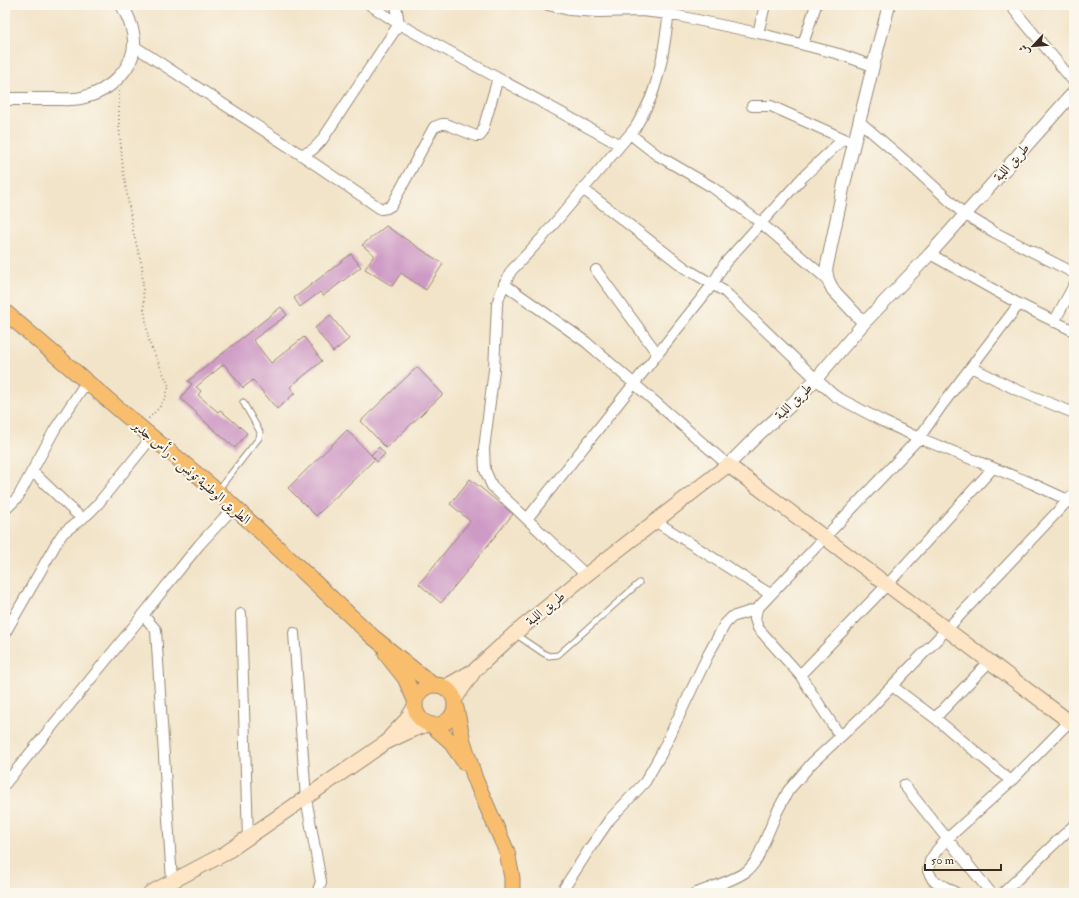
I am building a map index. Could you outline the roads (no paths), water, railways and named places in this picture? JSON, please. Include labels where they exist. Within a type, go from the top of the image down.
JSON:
[{"type":"main road","name":"الطريق الوطنية تونس - رأس جدير","points":[[5,312],[217,491],[373,637],[439,686]]},
{"type":"main road","name":"طريق اللبة","points":[[455,703],[475,670],[514,634],[586,575],[728,465]]},
{"type":"main road","points":[[728,465],[946,630],[1072,722]]},
{"type":"main road","name":"الطريق الوطنية تونس - رأس جدير","points":[[373,637],[405,678],[415,703]]},
{"type":"main road","name":"طريق اللبة","points":[[439,686],[475,670]]},
{"type":"main road","points":[[385,744],[407,719],[420,691],[428,686],[439,686],[453,694],[463,741],[475,779],[507,852],[512,878],[512,893]]},
{"type":"main road","points":[[415,703],[418,717],[449,740],[475,779]]},
{"type":"main road","points":[[150,893],[224,854],[385,744],[412,730],[445,723],[454,714],[455,703]]},
{"type":"street","points":[[5,100],[82,98],[116,81],[127,67],[134,46],[134,34],[130,21],[122,5]]},
{"type":"street","points":[[370,5],[399,24],[620,145]]},
{"type":"street","points":[[300,154],[313,150],[322,140],[399,24],[396,5]]},
{"type":"street","points":[[548,5],[570,10],[584,11],[670,10],[803,44],[873,66]]},
{"type":"street","points":[[758,33],[765,5]]},
{"type":"street","points":[[803,44],[816,5]]},
{"type":"street","points":[[864,323],[833,290],[828,280],[826,270],[849,141],[860,122],[889,5]]},
{"type":"street","points":[[1010,5],[1074,82]]},
{"type":"street","points":[[586,575],[492,486],[485,470],[484,449],[494,370],[497,304],[504,284],[511,271],[630,134],[645,111],[654,91],[660,71],[670,10]]},
{"type":"street","points":[[134,46],[300,154],[381,209],[392,205],[434,127],[446,124],[476,136],[480,136],[498,78]]},
{"type":"street","name":"طريق اللبة","points":[[728,465],[816,379],[864,323],[930,254],[1074,92]]},
{"type":"street","points":[[752,106],[771,106],[849,141]]},
{"type":"street","points":[[860,122],[918,171],[964,214],[994,232],[1074,273]]},
{"type":"street","points":[[630,134],[657,155],[712,187],[761,223],[828,280]]},
{"type":"street","points":[[527,519],[712,285],[725,263],[803,177],[849,141]]},
{"type":"street","points":[[583,189],[685,268],[724,291],[835,396],[919,438],[1072,500],[892,686],[812,764],[784,797],[757,859],[752,866],[738,876],[696,893]]},
{"type":"street","points":[[930,254],[1019,304],[1074,331]]},
{"type":"street","points":[[596,270],[657,353]]},
{"type":"street","points":[[504,284],[586,342],[728,465]]},
{"type":"street","points":[[1054,322],[1074,285]]},
{"type":"street","points":[[840,736],[800,675],[758,628],[755,619],[757,609],[919,438],[1019,304]]},
{"type":"street","points":[[971,367],[1017,390],[1074,413]]},
{"type":"street","points":[[5,510],[18,497],[33,472],[55,429],[87,381]]},
{"type":"street","points":[[6,627],[57,542],[63,534],[98,505],[146,432]]},
{"type":"street","points":[[800,675],[887,585],[993,468]]},
{"type":"street","points":[[33,472],[82,518]]},
{"type":"street","points":[[5,784],[199,545],[234,507]]},
{"type":"street","points":[[655,521],[770,594]]},
{"type":"street","points":[[561,893],[610,819],[645,782],[661,754],[708,655],[725,624],[732,617],[757,609]]},
{"type":"street","points":[[241,614],[248,838]]},
{"type":"street","points":[[143,615],[156,630],[172,881]]},
{"type":"street","points":[[294,633],[306,798],[321,882],[317,893]]},
{"type":"street","points":[[935,718],[989,662]]},
{"type":"street","points":[[892,686],[935,718],[1011,781]]},
{"type":"street","points":[[956,893],[933,880],[928,871],[930,861],[933,856],[948,838],[1011,781],[1072,722]]},
{"type":"street","points":[[904,785],[991,893]]},
{"type":"street","points":[[1003,893],[1074,825]]},
{"type":"lane","points":[[217,491],[260,436],[243,402]]},
{"type":"lane","points":[[514,634],[549,656],[558,655],[639,583]]}]
